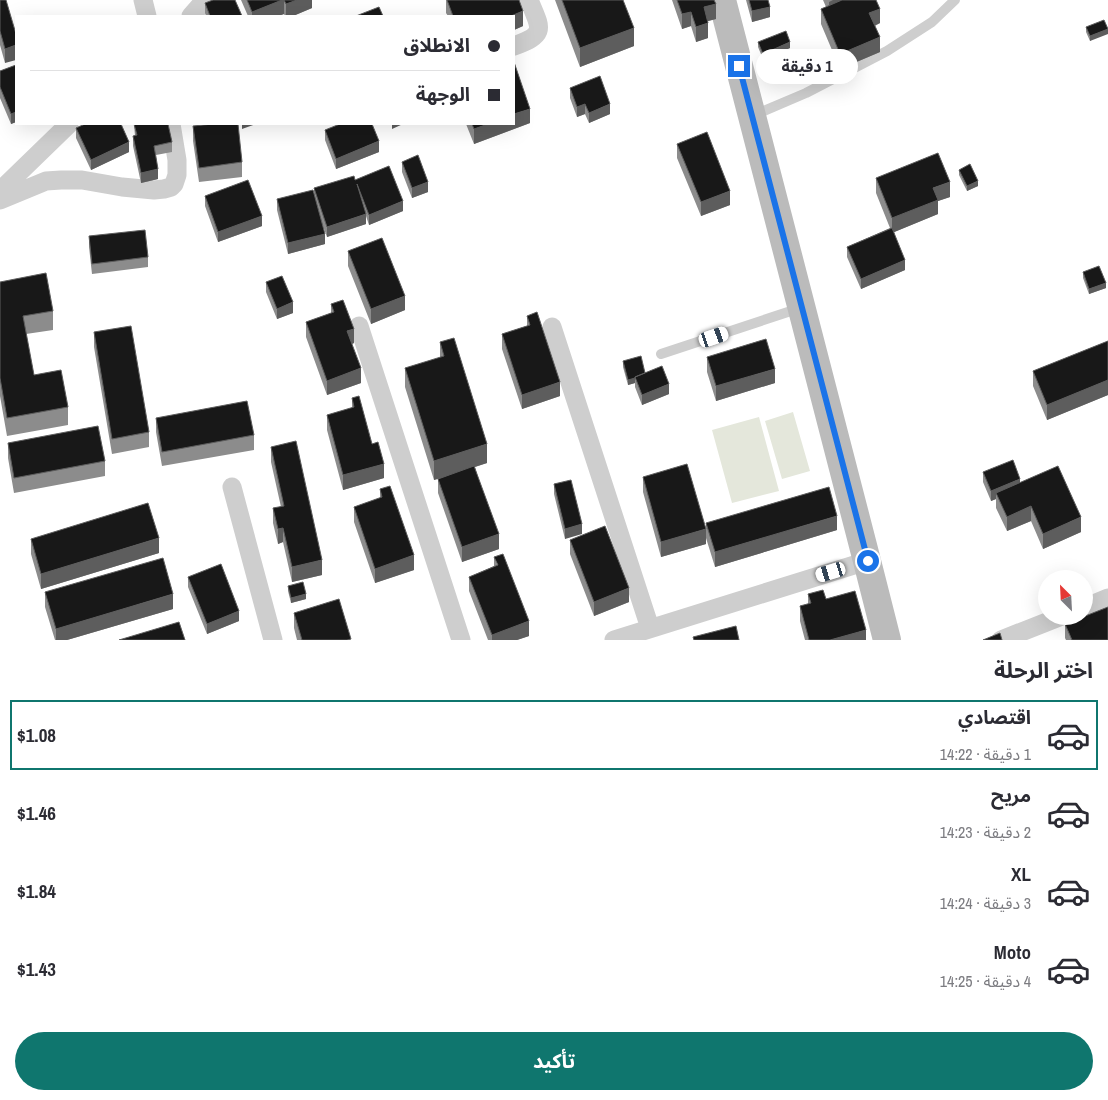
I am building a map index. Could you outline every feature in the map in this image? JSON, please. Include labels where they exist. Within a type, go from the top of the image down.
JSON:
[{"type":"main road","points":[[722,0],[868,561],[886,640]]},
{"type":"street","points":[[143,0],[147,15]]},
{"type":"street","points":[[192,15],[205,0]]},
{"type":"street","points":[[515,46],[537,34],[539,25],[529,0]]},
{"type":"street","points":[[0,191],[68,125]]},
{"type":"street","points":[[0,200],[46,181],[53,180],[82,180],[154,190],[171,187],[177,175],[177,160],[171,125]]},
{"type":"street","points":[[359,326],[461,640]]},
{"type":"street","points":[[552,327],[650,628]]},
{"type":"street","points":[[232,487],[273,640]]},
{"type":"street","points":[[614,640],[868,561]]},
{"type":"street","points":[[1093,604],[1108,598]]},
{"type":"street","points":[[1002,640],[1040,625]]},
{"type":"lane","points":[[752,116],[806,93],[887,51],[932,22],[956,0]]},
{"type":"lane","points":[[661,354],[801,307]]},
{"type":"shaded area","points":[[793,412],[810,471],[782,479],[765,421]]},
{"type":"shaded area","points":[[759,417],[779,491],[732,503],[712,430]]},
{"type":"building","points":[[0,0],[6,0],[15,31],[15,45],[5,49],[0,31]]},
{"type":"building","points":[[213,0],[235,0],[242,15],[210,15],[205,3]]},
{"type":"building","points":[[247,0],[282,0],[252,12]]},
{"type":"building","points":[[284,0],[297,0],[286,4]]},
{"type":"building","points":[[447,0],[519,0],[523,11],[513,15],[453,15]]},
{"type":"building","points":[[562,0],[623,0],[634,28],[580,48]]},
{"type":"building","points":[[677,0],[714,0],[716,4],[704,7],[708,23],[696,27],[691,12],[682,14]]},
{"type":"building","points":[[749,0],[768,0],[770,7],[752,11]]},
{"type":"building","points":[[842,0],[876,0],[880,9],[869,13],[880,37],[840,54],[821,9]]},
{"type":"building","points":[[379,7],[383,15],[359,15]]},
{"type":"building","points":[[1104,20],[1108,29],[1090,36],[1086,27]]},
{"type":"building","points":[[786,31],[790,42],[763,54],[758,42]]},
{"type":"building","points":[[15,65],[15,112],[11,114],[0,87],[0,71]]},
{"type":"building","points":[[515,65],[530,109],[515,114]]},
{"type":"building","points":[[600,76],[610,104],[589,113],[585,104],[577,107],[570,88]]},
{"type":"building","points":[[83,125],[121,125],[129,142],[91,160],[76,128]]},
{"type":"building","points":[[134,125],[168,125],[172,142],[154,146],[158,169],[141,173],[133,136],[137,135]]},
{"type":"building","points":[[238,125],[242,162],[199,168],[193,126]]},
{"type":"building","points":[[338,125],[372,125],[379,141],[336,159],[325,130]]},
{"type":"building","points":[[472,125],[485,125],[474,129]]},
{"type":"building","points":[[707,132],[730,191],[701,202],[677,144]]},
{"type":"building","points":[[938,153],[950,182],[933,188],[938,200],[892,218],[876,178]]},
{"type":"building","points":[[418,155],[428,182],[412,188],[402,162]]},
{"type":"building","points":[[970,164],[978,181],[967,186],[959,170]]},
{"type":"building","points":[[389,166],[403,201],[369,215],[357,184],[366,214],[327,227],[314,188],[354,176],[355,180]]},
{"type":"building","points":[[248,180],[262,216],[218,232],[205,196]]},
{"type":"building","points":[[313,190],[325,234],[288,243],[277,199]]},
{"type":"building","points":[[892,228],[905,260],[861,279],[847,247]]},
{"type":"building","points":[[145,230],[148,257],[92,264],[89,236]]},
{"type":"building","points":[[382,238],[405,296],[371,309],[348,251]]},
{"type":"building","points":[[1099,266],[1106,283],[1089,289],[1083,272]]},
{"type":"building","points":[[46,273],[53,311],[23,316],[34,375],[61,370],[68,407],[7,418],[0,378],[0,282]]},
{"type":"building","points":[[282,276],[293,302],[277,309],[266,282]]},
{"type":"building","points":[[343,300],[354,329],[347,331],[361,368],[327,381],[306,322],[334,312],[331,304]]},
{"type":"building","points":[[537,312],[560,382],[522,395],[502,334],[530,325],[527,316]]},
{"type":"building","points":[[131,326],[149,432],[112,439],[94,332]]},
{"type":"building","points":[[454,338],[487,444],[434,461],[405,368],[444,356],[440,342]]},
{"type":"building","points":[[766,339],[775,369],[716,386],[707,357]]},
{"type":"building","points":[[1108,341],[1108,380],[1047,405],[1033,371]]},
{"type":"building","points":[[641,356],[645,373],[628,380],[623,361]]},
{"type":"building","points":[[662,366],[669,384],[642,395],[635,377]]},
{"type":"building","points":[[359,396],[372,444],[378,442],[384,464],[343,475],[327,415],[354,407],[352,398]]},
{"type":"building","points":[[247,401],[254,435],[162,452],[156,418]]},
{"type":"building","points":[[98,426],[105,461],[14,478],[8,443]]},
{"type":"building","points":[[296,441],[322,560],[292,567],[283,528],[278,529],[273,508],[284,506],[271,447]]},
{"type":"building","points":[[1013,460],[1020,479],[991,491],[983,472]]},
{"type":"building","points":[[687,464],[706,529],[661,542],[643,477]]},
{"type":"building","points":[[474,466],[499,534],[462,547],[438,479]]},
{"type":"building","points":[[1058,466],[1081,517],[1043,534],[1031,506],[1007,517],[996,493]]},
{"type":"building","points":[[571,480],[582,524],[565,529],[554,484]]},
{"type":"building","points":[[390,486],[414,555],[375,569],[354,507],[382,497],[380,489]]},
{"type":"building","points":[[829,487],[837,516],[715,552],[706,523]]},
{"type":"building","points":[[148,503],[159,538],[41,574],[31,539]]},
{"type":"building","points":[[605,526],[629,588],[594,602],[570,540]]},
{"type":"building","points":[[503,554],[529,621],[492,635],[469,577],[498,565],[494,557]]},
{"type":"building","points":[[163,558],[173,594],[56,629],[45,592]]},
{"type":"building","points":[[221,564],[239,611],[207,624],[188,577]]},
{"type":"building","points":[[303,582],[306,594],[291,598],[288,586]]},
{"type":"building","points":[[823,590],[826,599],[855,591],[866,630],[830,640],[809,640],[800,606],[811,603],[808,594]]},
{"type":"building","points":[[339,599],[351,639],[302,640],[294,613]]},
{"type":"building","points":[[1108,607],[1108,640],[1072,640],[1065,625],[1093,625],[1093,613]]},
{"type":"building","points":[[179,622],[185,640],[119,640]]},
{"type":"building","points":[[736,626],[739,640],[694,640],[693,637]]},
{"type":"building","points":[[1000,633],[1002,640],[983,640]]},
{"type":"route","points":[[739,66],[868,561]]}]
